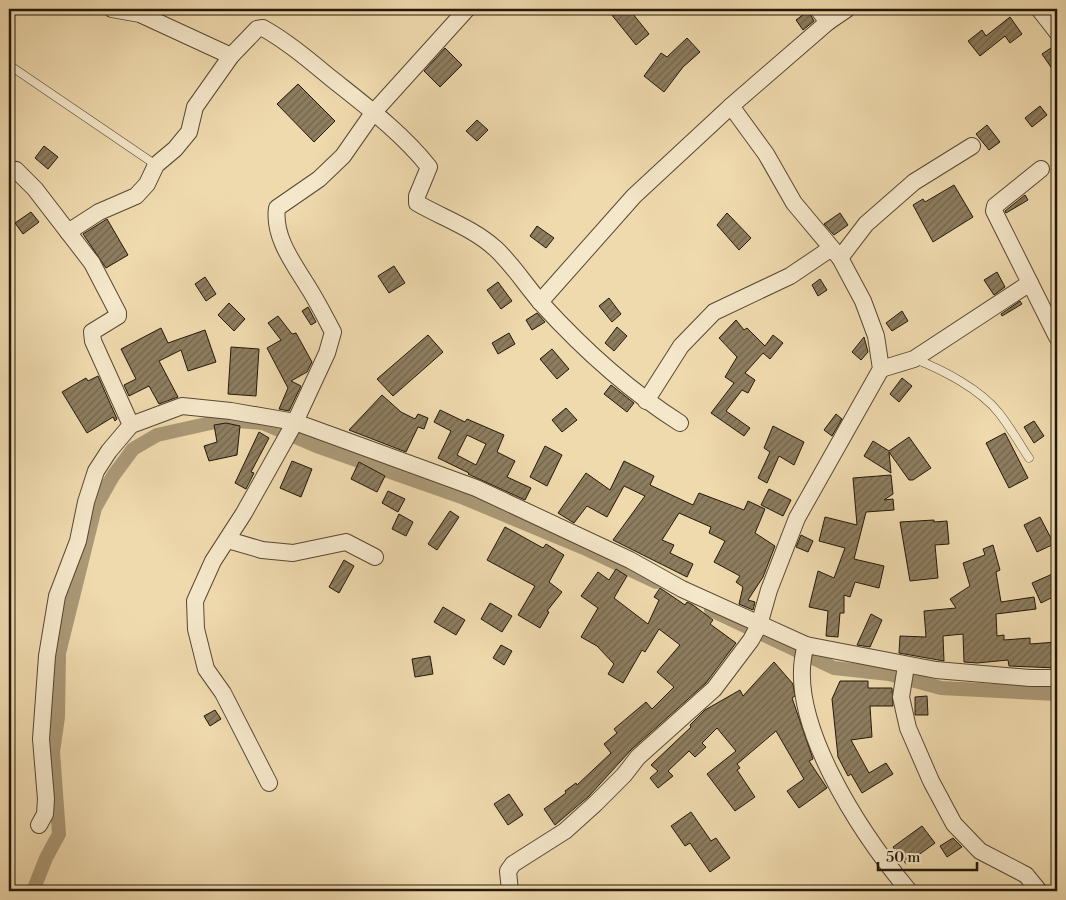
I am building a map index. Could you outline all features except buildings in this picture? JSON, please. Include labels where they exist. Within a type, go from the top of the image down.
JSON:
[{"type":"street","points":[[112,9],[140,14],[231,56]]},
{"type":"street","points":[[269,783],[223,693],[206,669],[196,630],[194,601],[205,575],[228,540],[283,444],[327,353],[333,332],[308,287],[292,265],[282,239],[276,215],[277,208],[325,173],[343,156],[373,113],[467,9]]},
{"type":"street","points":[[540,302],[634,196],[731,106],[823,15],[847,9]]},
{"type":"street","points":[[1039,9],[1057,32]]},
{"type":"street","points":[[68,232],[99,212],[136,196],[147,184],[156,166],[175,149],[189,132],[195,107],[231,56],[257,29],[263,28],[278,36],[373,113],[415,150],[429,167],[417,196],[417,203],[468,230],[494,248],[522,278],[540,302],[594,358],[646,401],[680,423]]},
{"type":"street","points":[[510,891],[508,871],[513,864],[565,831],[596,803],[624,775],[638,757],[714,689],[755,632],[797,518],[881,369],[876,336],[866,310],[835,253],[794,203],[766,154],[731,106]]},
{"type":"street","points":[[646,401],[681,346],[714,312],[835,253],[914,182],[972,146]]},
{"type":"street","points":[[1041,169],[995,206],[994,211],[1057,337]]},
{"type":"street","points":[[9,173],[16,170],[36,189],[92,263],[118,312],[118,316],[92,332],[93,341],[131,425]]},
{"type":"street","points":[[881,369],[914,359],[1030,283]]},
{"type":"street","points":[[39,825],[45,814],[46,799],[41,739],[43,697],[57,596],[78,540],[86,502],[96,471],[109,451],[131,425],[182,406],[231,411],[292,424],[476,488],[630,560],[682,588],[755,632],[805,653],[904,673],[1057,678]]},
{"type":"street","points":[[228,540],[262,550],[293,552],[346,542],[376,556]]},
{"type":"street","points":[[805,653],[802,691],[816,742],[863,831],[909,891]]},
{"type":"street","points":[[904,673],[901,697],[908,728],[931,781],[954,824],[980,851],[1026,875],[1040,891]]},
{"type":"lane","points":[[9,65],[156,166]]},
{"type":"lane","points":[[914,359],[939,368],[970,388],[998,412],[1029,458]]},
{"type":"waterway","points":[[33,891],[46,858],[59,834],[53,752],[58,717],[59,653],[95,508],[113,476],[133,449],[157,435],[224,420],[263,423],[319,447],[464,498],[584,548],[656,582]]},
{"type":"waterway","points":[[711,610],[834,668],[889,674],[941,688],[1057,694]]}]
